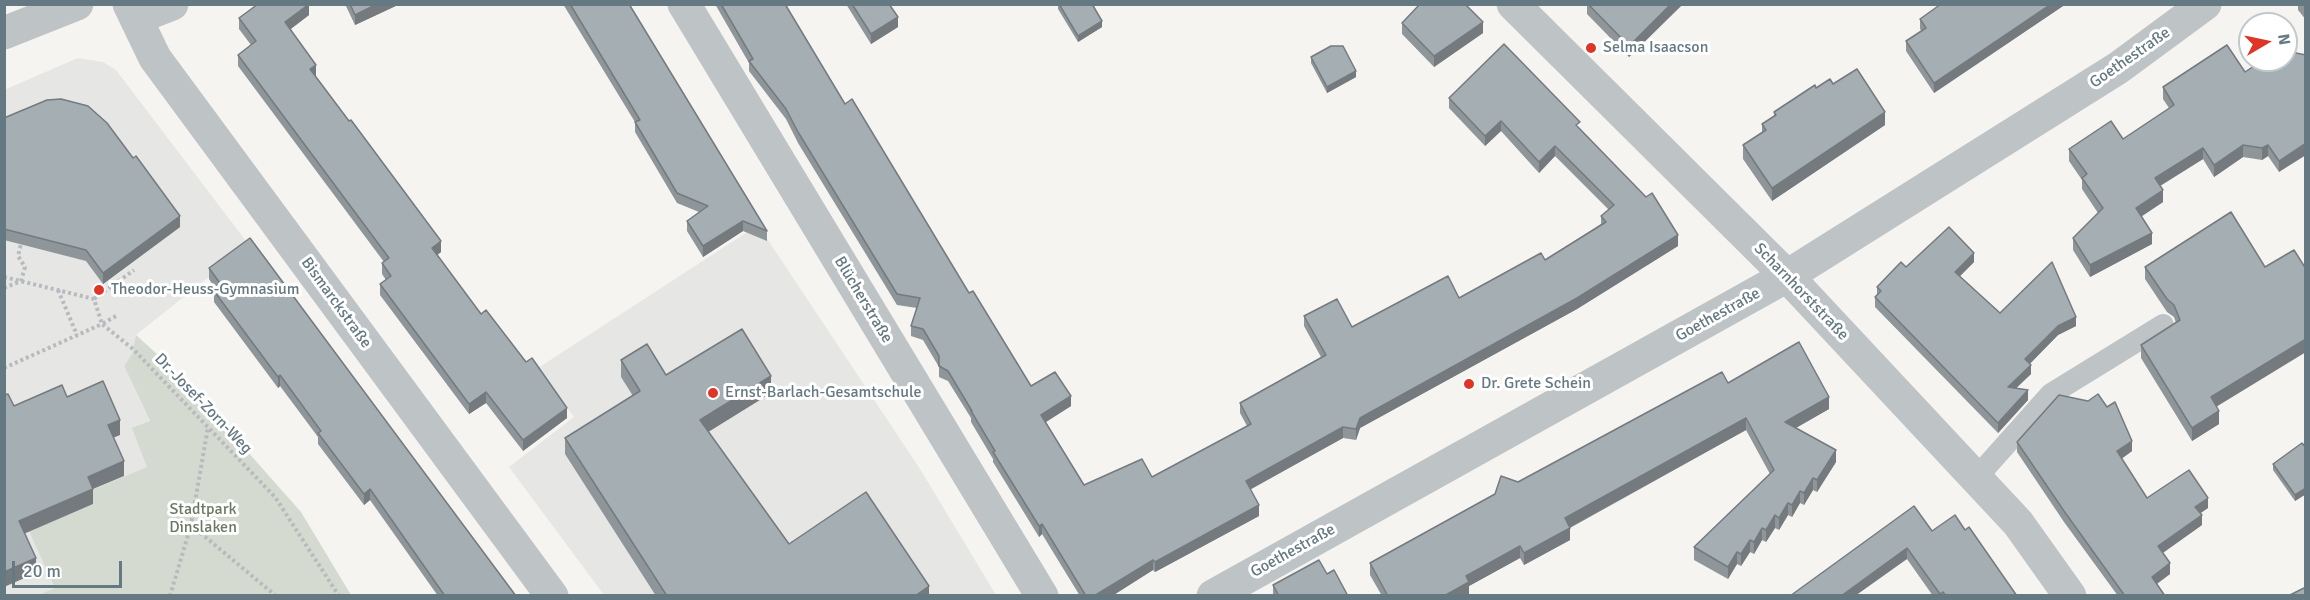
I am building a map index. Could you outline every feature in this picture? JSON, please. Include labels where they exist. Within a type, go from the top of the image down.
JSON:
[{"type":"street","points":[[4,33],[77,4]]},
{"type":"street","points":[[132,11],[172,4]]},
{"type":"street","name":"Blücherstraße","points":[[684,4],[1042,596]]},
{"type":"street","name":"Scharnhorststraße","points":[[1513,4],[1788,276],[2018,523],[2070,596]]},
{"type":"street","name":"Goethestraße","points":[[1213,596],[1788,276],[2118,68],[2205,4]]},
{"type":"street","name":"Bismarckstraße","points":[[132,11],[155,58],[552,596]]},
{"type":"lane","points":[[1976,478],[2051,394],[2163,325]]},
{"type":"path","points":[[21,244],[18,256],[25,267],[21,281]]},
{"type":"path","points":[[4,277],[94,299],[134,270]]},
{"type":"path","points":[[4,288],[21,281]]},
{"type":"path","points":[[58,290],[77,335]]},
{"type":"path","points":[[94,299],[102,324]]},
{"type":"path","points":[[4,368],[116,316]]},
{"type":"path","name":"Dr.-Josef-Zorn-Weg","points":[[102,324],[133,349],[276,497],[339,596]]},
{"type":"path","points":[[170,596],[191,525],[209,426]]},
{"type":"path","points":[[191,525],[276,596]]},
{"type":"shaded area","name":"Theodor-Heuss-Gymnasium","points":[[78,58],[103,62],[116,70],[249,245],[136,335],[132,354],[124,366],[150,422],[147,467],[55,588],[38,595],[5,595],[4,90]]},
{"type":"shaded area","name":"Ernst-Barlach-Gesamtschule","points":[[758,225],[920,469],[996,595],[604,595],[509,467],[574,417],[538,368]]},
{"type":"green space","name":"Stadtpark Dinslaken","points":[[136,335],[178,373],[301,512],[351,595],[38,595],[55,588],[29,531],[93,504],[88,492],[147,467],[132,428],[150,421],[124,366],[132,354]]},
{"type":"building","points":[[258,4],[309,4],[285,22],[316,65],[310,69],[441,241],[432,248],[481,314],[486,310],[526,362],[532,358],[567,408],[523,440],[486,392],[469,404],[380,284],[391,276],[382,263],[389,258],[238,55],[256,41],[239,18]]},
{"type":"building","points":[[350,4],[377,4],[355,15]]},
{"type":"building","points":[[570,4],[629,4],[767,231],[743,221],[703,246],[687,221],[708,206],[677,193],[635,122],[640,120]]},
{"type":"building","points":[[721,4],[785,4],[845,104],[852,99],[969,293],[973,291],[1031,386],[1055,372],[1071,396],[1041,415],[1084,485],[1142,459],[1152,477],[1251,424],[1240,403],[1326,355],[1304,316],[1337,299],[1352,327],[1448,276],[1459,298],[1541,253],[1545,260],[1606,222],[1601,216],[1614,205],[1555,146],[1539,162],[1501,121],[1485,136],[1449,98],[1504,44],[1580,122],[1576,125],[1646,197],[1652,193],[1678,235],[1577,298],[1360,418],[1356,429],[1343,427],[1246,481],[1259,505],[1155,562],[1153,560],[1094,596],[1086,596],[1042,524],[1039,526],[993,452],[995,451],[948,371],[939,366],[939,356],[923,329],[911,326],[920,298],[897,294],[786,109],[749,61],[753,59]]},
{"type":"building","points":[[852,4],[889,4],[898,17],[871,34]]},
{"type":"building","points":[[1059,4],[1092,4],[1102,21],[1078,36]]},
{"type":"building","points":[[1420,4],[1465,4],[1483,22],[1434,56],[1402,23]]},
{"type":"building","points":[[1588,4],[1671,4],[1629,46]]},
{"type":"building","points":[[1941,4],[2051,4],[1934,83],[1906,41],[1926,28],[1920,19]]},
{"type":"building","points":[[2227,45],[2238,62],[2238,72],[2298,72],[2298,53],[2306,55],[2306,143],[2279,161],[2268,145],[2262,148],[2243,145],[2214,165],[2203,148],[2155,178],[2163,190],[2136,208],[2152,233],[2090,265],[2073,238],[2103,208],[2082,178],[2087,174],[2069,149],[2111,121],[2123,139],[2174,105],[2163,87]]},
{"type":"building","points":[[1331,46],[1343,46],[1356,71],[1327,87],[1311,57]]},
{"type":"building","points":[[1857,69],[1885,112],[1772,188],[1743,145],[1766,130],[1762,124],[1776,115],[1774,112],[1815,85],[1816,88],[1830,79],[1833,84]]},
{"type":"building","points":[[61,99],[88,106],[107,123],[133,158],[136,156],[180,216],[103,273],[86,250],[4,229],[4,118],[47,100]]},
{"type":"building","points":[[2231,212],[2265,267],[2294,250],[2306,269],[2306,339],[2211,397],[2219,411],[2192,428],[2141,345],[2180,320],[2174,305],[2167,299],[2145,267]]},
{"type":"building","points":[[1949,227],[1974,253],[1955,272],[2000,313],[2052,262],[2076,317],[2058,326],[2025,359],[2031,365],[2008,387],[2028,390],[1998,423],[1875,297],[1881,291],[1877,287],[1901,262],[1906,267]]},
{"type":"building","points":[[250,238],[516,596],[445,596],[370,489],[364,494],[318,433],[321,431],[280,375],[278,377],[214,291],[222,286],[209,268]]},
{"type":"building","points":[[742,329],[771,376],[700,420],[789,544],[866,492],[929,586],[915,596],[667,596],[565,438],[640,391],[621,360],[647,344],[666,375]]},
{"type":"building","points":[[1799,342],[1829,397],[1785,422],[1836,450],[1817,480],[1813,478],[1804,493],[1800,491],[1792,505],[1788,503],[1779,518],[1775,515],[1766,530],[1762,528],[1754,542],[1750,540],[1741,554],[1737,552],[1728,567],[1694,547],[1774,470],[1746,418],[1565,518],[1570,528],[1524,553],[1520,546],[1466,576],[1469,582],[1444,596],[1388,596],[1370,563],[1495,494],[1501,476],[1518,482],[1722,372],[1728,383]]},
{"type":"building","points":[[103,381],[120,420],[108,425],[124,461],[88,477],[93,489],[19,521],[36,558],[4,572],[4,395],[8,394],[14,406],[62,385],[67,397]]},
{"type":"building","points":[[2098,394],[2107,407],[2115,402],[2132,441],[2117,451],[2147,498],[2189,470],[2208,498],[2195,507],[2202,515],[2158,546],[2170,563],[2152,577],[2165,596],[2125,596],[2017,442],[2059,395],[2088,401]]},
{"type":"building","points":[[2302,443],[2306,448],[2306,488],[2295,495],[2273,464]]},
{"type":"building","points":[[1914,506],[1932,531],[1955,515],[1965,530],[1969,527],[2017,596],[1946,596],[1943,592],[1940,594],[1907,548],[1841,596],[1790,596]]},
{"type":"building","points":[[1319,560],[1327,574],[1334,570],[1348,596],[1279,596],[1273,585]]},
{"type":"building","points":[[2306,587],[2306,596],[2288,596]]},
{"type":"place","name":"Selma Isaacson","points":[[1591,48]]},
{"type":"place","name":"Theodor-Heuss-Gymnasium","points":[[99,290]]},
{"type":"place","name":"Dr. Grete Schein","points":[[1469,384]]},
{"type":"place","name":"Ernst-Barlach-Gesamtschule","points":[[713,393]]}]
